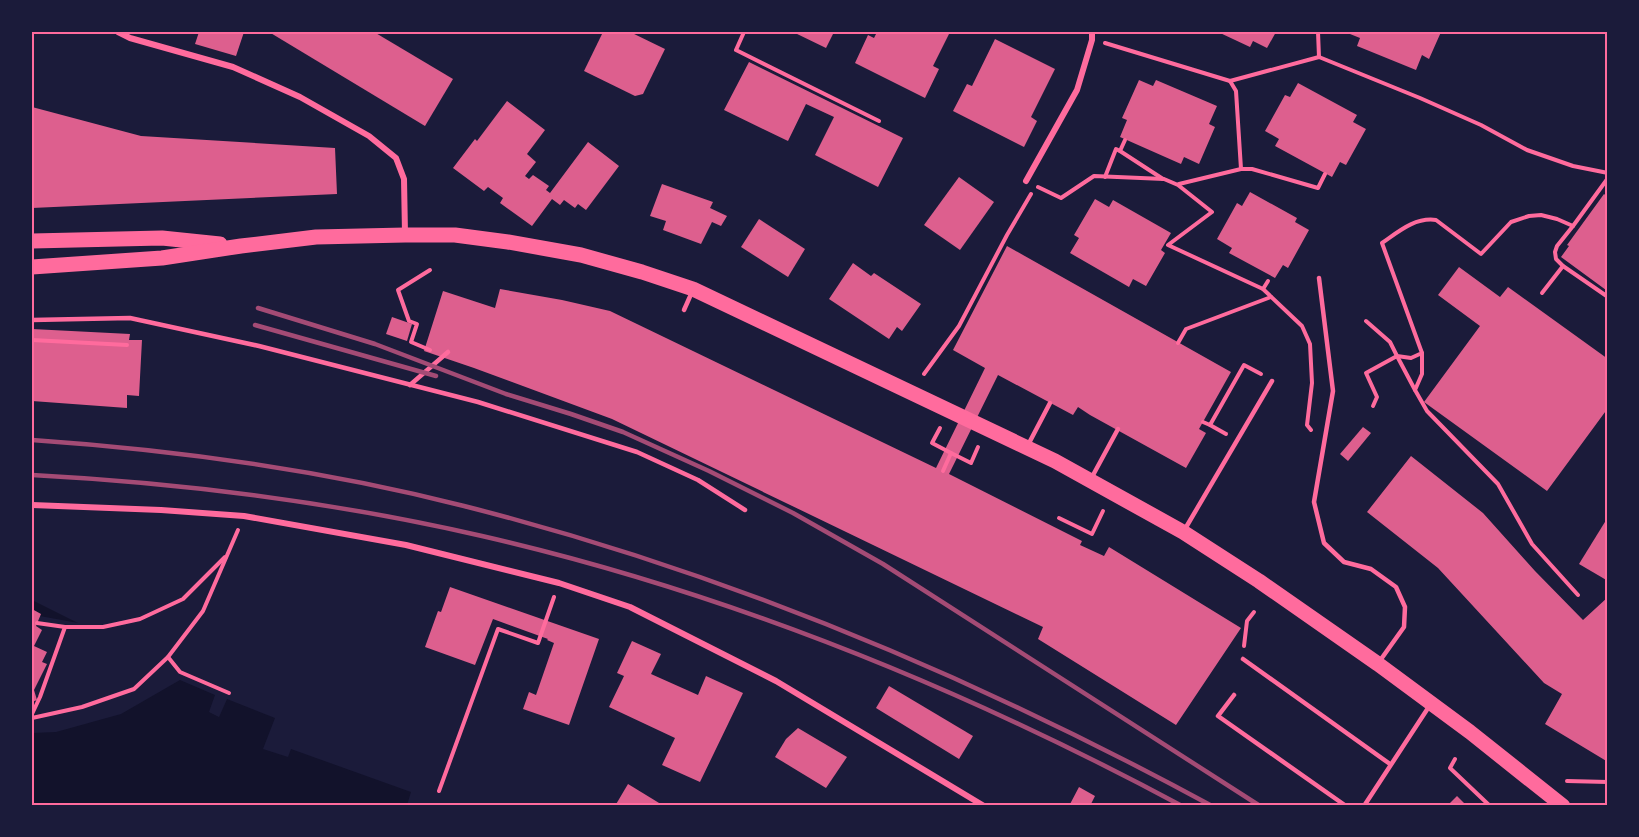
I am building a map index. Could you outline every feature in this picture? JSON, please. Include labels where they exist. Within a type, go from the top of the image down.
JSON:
[{"type":"main road","points":[[32,267],[162,258],[316,237],[455,235],[581,255],[693,289],[1027,448],[1091,480],[1183,532],[1259,581],[1378,664],[1470,732],[1563,806]]},
{"type":"main road","points":[[32,242],[162,238],[241,246]]},
{"type":"street","points":[[118,32],[130,38],[243,71],[300,97],[369,136],[396,158],[404,179],[405,235]]},
{"type":"street","points":[[1026,181],[1077,90],[1092,40],[1092,32]]},
{"type":"street","points":[[32,505],[244,516],[406,545],[559,582],[630,607],[776,681],[984,806]]},
{"type":"lane","points":[[1319,278],[1333,391],[1314,502],[1324,543],[1344,562],[1371,569],[1396,587],[1406,607],[1404,627],[1378,664]]},
{"type":"lane","points":[[684,309],[693,289]]},
{"type":"lane","points":[[32,320],[130,318],[259,346],[478,402],[638,452],[698,480],[745,510]]},
{"type":"lane","points":[[410,385],[448,352]]},
{"type":"lane","points":[[1183,532],[1272,381]]},
{"type":"lane","points":[[1027,448],[1050,403]]},
{"type":"lane","points":[[1091,480],[1118,429]]},
{"type":"lane","points":[[1243,659],[1390,764]]},
{"type":"lane","points":[[1234,695],[1218,716],[1346,806]]},
{"type":"lane","points":[[1364,806],[1432,703]]},
{"type":"path","points":[[744,32],[736,50],[879,121]]},
{"type":"path","points":[[1318,32],[1319,57]]},
{"type":"path","points":[[1092,40],[1230,81],[1319,57],[1481,125],[1527,150],[1573,166],[1608,173]]},
{"type":"path","points":[[1230,81],[1236,91],[1241,169]]},
{"type":"path","points":[[1120,151],[1125,140]]},
{"type":"path","points":[[1105,177],[1116,149],[1164,179],[1178,184],[1212,212],[1168,245],[1263,289],[1302,326],[1310,344],[1312,383],[1307,425],[1323,448]]},
{"type":"path","points":[[1178,184],[1241,169],[1251,169],[1318,188],[1325,174]]},
{"type":"path","points":[[924,374],[962,328],[1007,235],[1036,186],[1061,198],[1094,176],[1164,179]]},
{"type":"path","points":[[1608,178],[1557,246],[1555,252],[1556,259],[1563,266],[1608,297]]},
{"type":"path","points":[[1416,390],[1422,374],[1422,353],[1382,243],[1407,226],[1428,219],[1436,220],[1481,254],[1511,222],[1520,219],[1541,215],[1573,226]]},
{"type":"path","points":[[1542,292],[1563,266]]},
{"type":"path","points":[[421,346],[411,342],[417,324],[410,321],[398,290],[430,270]]},
{"type":"path","points":[[1263,289],[1268,281]]},
{"type":"path","points":[[1178,343],[1186,329],[1271,297]]},
{"type":"path","points":[[1366,321],[1390,342],[1426,411],[1498,484],[1532,544],[1578,595]]},
{"type":"path","points":[[32,340],[127,345]]},
{"type":"path","points":[[1372,406],[1377,397],[1366,373],[1397,356],[1412,358],[1422,353]]},
{"type":"path","points":[[1203,422],[1210,425],[1244,365],[1272,381]]},
{"type":"path","points":[[941,427],[933,443],[951,453],[971,463],[978,446]]},
{"type":"path","points":[[943,471],[951,453]]},
{"type":"path","points":[[1059,518],[1092,534],[1104,508]]},
{"type":"path","points":[[32,716],[82,707],[134,689],[168,657],[202,611],[244,516]]},
{"type":"path","points":[[37,623],[65,627],[103,627],[140,619],[183,599],[228,554]]},
{"type":"path","points":[[439,791],[498,629],[538,643],[559,582]]},
{"type":"path","points":[[1243,659],[1247,621],[1254,612]]},
{"type":"path","points":[[32,716],[65,627]]},
{"type":"path","points":[[168,657],[180,672],[229,693]]},
{"type":"path","points":[[1455,759],[1450,768],[1490,806]]},
{"type":"path","points":[[1567,781],[1608,782]]},
{"type":"shaded area","points":[[32,600],[78,623],[40,616],[41,614],[32,609]]},
{"type":"shaded area","points":[[180,680],[215,695],[209,712],[219,717],[227,699],[275,718],[263,749],[288,757],[291,749],[411,792],[407,805],[32,805],[32,733],[56,732],[121,714]]},
{"type":"building","points":[[199,32],[244,32],[236,56],[195,44]]},
{"type":"building","points":[[269,32],[374,32],[453,79],[425,126]]},
{"type":"building","points":[[603,32],[630,32],[665,49],[643,94],[635,96],[584,71]]},
{"type":"building","points":[[793,32],[834,32],[826,48]]},
{"type":"building","points":[[877,32],[950,32],[933,66],[939,69],[925,98],[855,63],[868,35],[874,38]]},
{"type":"building","points":[[1218,32],[1276,32],[1267,48],[1253,41],[1250,47]]},
{"type":"building","points":[[1345,32],[1441,32],[1429,59],[1422,55],[1416,70],[1357,46],[1360,38]]},
{"type":"building","points":[[995,39],[1055,69],[1031,117],[1037,121],[1024,147],[953,111],[967,84],[972,86]]},
{"type":"building","points":[[749,62],[903,138],[878,187],[815,155],[834,117],[806,104],[788,141],[724,110]]},
{"type":"building","points":[[1139,80],[1153,86],[1156,80],[1217,106],[1209,124],[1215,127],[1199,164],[1184,157],[1181,164],[1120,137],[1127,120],[1122,118]]},
{"type":"building","points":[[1298,83],[1357,115],[1353,122],[1366,129],[1346,165],[1340,162],[1332,177],[1275,146],[1279,139],[1265,131],[1285,95],[1290,97]]},
{"type":"building","points":[[507,101],[545,130],[527,154],[536,162],[525,176],[529,179],[533,175],[549,186],[546,190],[550,193],[588,142],[619,166],[586,210],[578,204],[575,208],[564,200],[560,205],[552,199],[532,226],[500,203],[503,198],[488,187],[484,191],[453,168]]},
{"type":"building","points":[[32,107],[141,136],[335,148],[337,194],[32,208]]},
{"type":"building","points":[[959,177],[994,202],[960,250],[924,225]]},
{"type":"building","points":[[662,184],[713,202],[710,208],[727,216],[721,226],[712,222],[701,244],[663,230],[666,221],[650,216]]},
{"type":"building","points":[[1250,192],[1297,218],[1295,222],[1309,230],[1288,268],[1283,265],[1275,278],[1229,253],[1232,248],[1217,239],[1237,203],[1242,206]]},
{"type":"building","points":[[1604,194],[1608,197],[1608,287],[1606,290],[1561,257],[1569,246],[1567,245]]},
{"type":"building","points":[[1095,199],[1109,207],[1113,200],[1171,233],[1161,250],[1165,253],[1146,286],[1133,279],[1129,287],[1070,253],[1079,238],[1074,235]]},
{"type":"building","points":[[759,219],[805,249],[788,277],[741,247]]},
{"type":"building","points":[[1007,246],[1231,372],[1199,429],[1206,433],[1186,468],[1078,407],[1073,415],[998,375],[949,474],[1082,541],[1080,545],[1104,556],[1109,547],[1241,628],[1176,725],[1038,639],[1043,627],[612,419],[424,351],[443,291],[495,308],[500,289],[562,300],[610,311],[936,468],[985,368],[953,350]]},
{"type":"building","points":[[853,263],[871,276],[874,273],[921,304],[902,331],[897,327],[889,339],[829,299]]},
{"type":"building","points":[[1459,267],[1500,297],[1508,287],[1608,359],[1608,408],[1547,491],[1424,402],[1480,326],[1438,295]]},
{"type":"building","points":[[392,317],[412,324],[407,341],[386,334]]},
{"type":"building","points":[[32,329],[130,334],[129,340],[142,340],[139,396],[127,395],[127,408],[32,401]]},
{"type":"building","points":[[1363,427],[1371,433],[1348,461],[1340,454]]},
{"type":"building","points":[[1411,456],[1483,513],[1583,620],[1608,597],[1608,762],[1545,724],[1562,694],[1544,683],[1438,568],[1367,512]]},
{"type":"building","points":[[1608,517],[1608,581],[1579,564]]},
{"type":"building","points":[[450,587],[599,639],[569,725],[523,709],[529,692],[536,695],[554,643],[548,639],[493,619],[475,665],[425,647],[438,611],[441,612]]},
{"type":"building","points":[[32,609],[41,614],[36,626],[42,630],[34,646],[47,652],[42,662],[47,664],[34,690],[37,700],[32,702]]},
{"type":"building","points":[[632,641],[661,654],[651,674],[698,695],[706,676],[743,693],[700,782],[662,765],[675,738],[609,707],[624,676],[617,673]]},
{"type":"building","points":[[889,686],[973,736],[959,759],[876,708]]},
{"type":"building","points":[[798,728],[847,757],[826,788],[775,757],[786,739]]},
{"type":"building","points":[[628,784],[664,806],[615,806]]},
{"type":"building","points":[[1079,787],[1095,796],[1091,804],[1093,806],[1069,806]]},
{"type":"building","points":[[1457,796],[1467,806],[1447,806]]},
{"type":"railway","points":[[258,308],[375,344],[506,394],[623,432],[709,471],[793,513],[883,564],[1260,806]]},
{"type":"railway","points":[[255,325],[436,376]]},
{"type":"railway","points":[[32,440],[141,449],[249,463],[357,482],[464,506],[658,563],[753,596],[940,672],[1032,714],[1212,806]]},
{"type":"railway","points":[[32,475],[145,483],[314,504],[426,524],[573,559],[663,585],[753,615],[928,683],[1099,763],[1182,806]]}]
